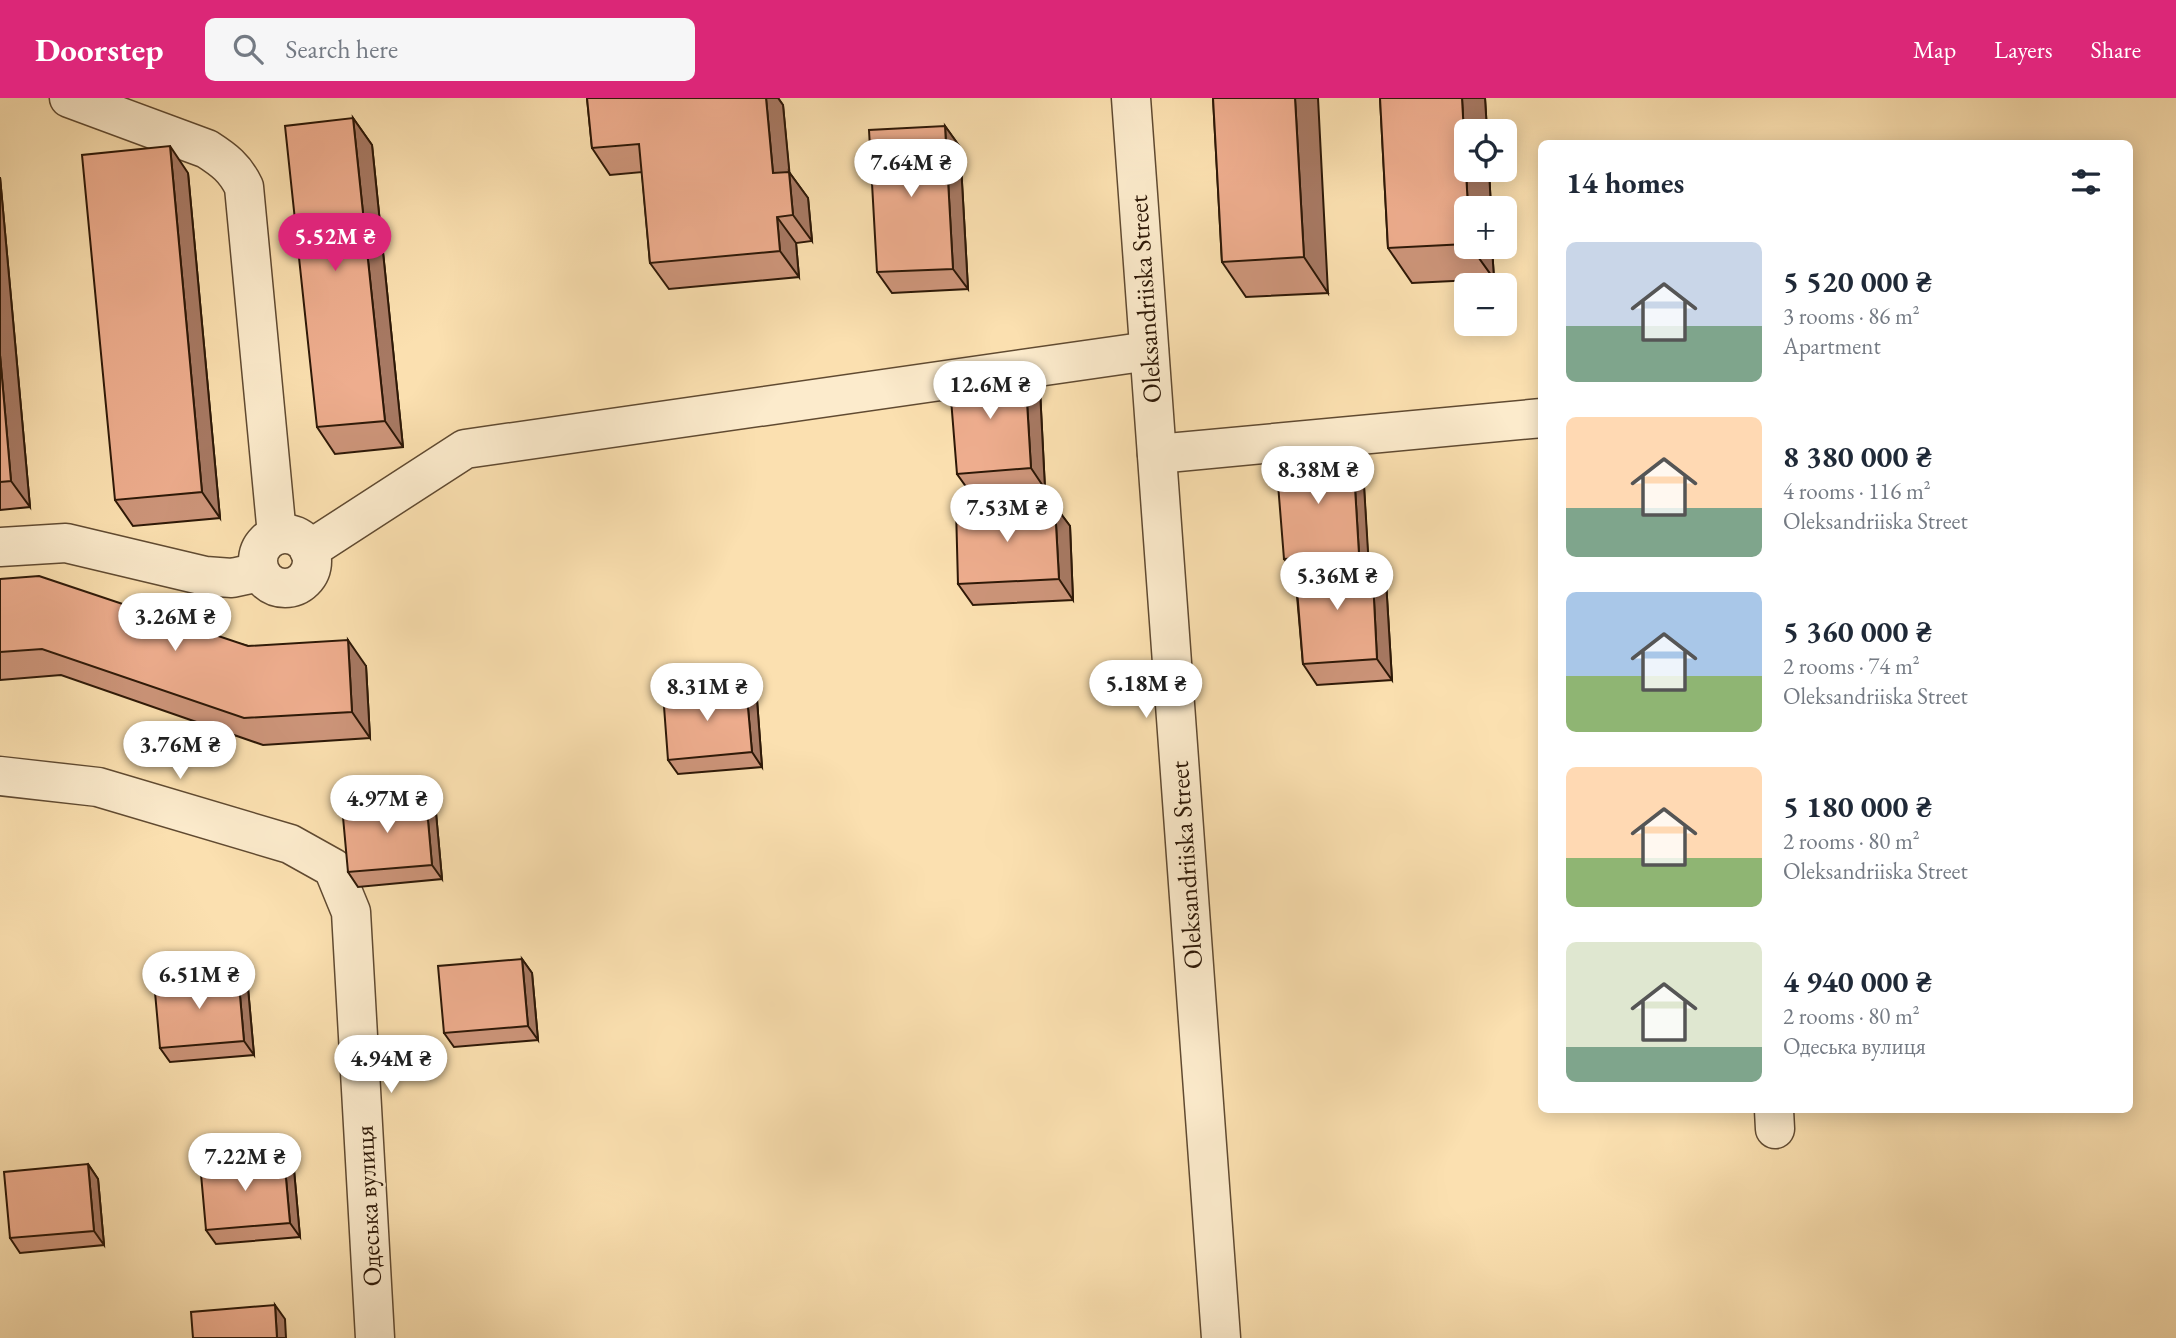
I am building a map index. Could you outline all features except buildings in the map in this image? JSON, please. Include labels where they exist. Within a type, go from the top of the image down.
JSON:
[{"type":"street","points":[[0,547],[66,543],[205,576],[232,578],[259,572],[264,580],[279,588],[295,587],[308,576],[312,559],[293,542],[244,187],[237,172],[207,149],[69,98]]},
{"type":"street","name":"Oleksandriiska Street","points":[[1131,98],[1221,1338]]},
{"type":"street","points":[[293,542],[465,449],[1149,352]]},
{"type":"street","points":[[1157,454],[1538,418]]},
{"type":"street","name":"Одеська вулиця","points":[[0,776],[98,788],[290,844],[334,868],[351,912],[375,1338]]}]
